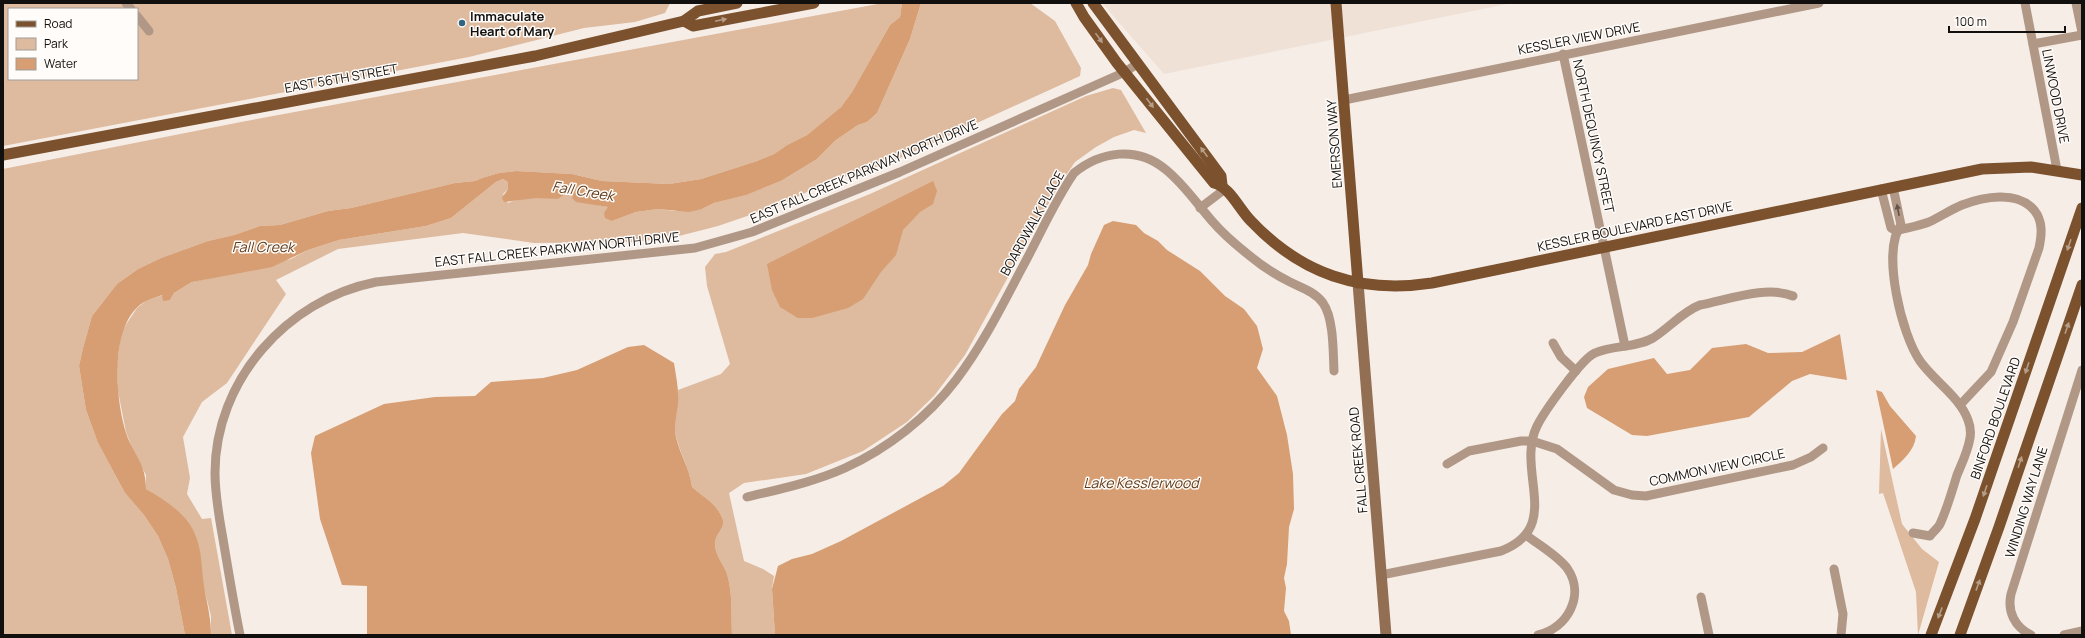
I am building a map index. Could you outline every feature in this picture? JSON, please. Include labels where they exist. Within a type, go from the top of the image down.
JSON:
[{"type":"main road","name":"EAST 56TH STREET","points":[[3,155],[535,56],[684,21],[698,11],[737,3]]},
{"type":"main road","name":"EAST 56TH STREET","points":[[684,21],[693,26],[814,3]]},
{"type":"main road","name":"KESSLER BOULEVARD EAST DRIVE","points":[[1092,3],[1218,171],[1221,176],[1223,187]]},
{"type":"main road","name":"EMERSON WAY","points":[[1336,3],[1358,284]]},
{"type":"main road","name":"KESSLER BOULEVARD EAST DRIVE","points":[[1075,4],[1125,72],[1214,183],[1223,187],[1259,229],[1291,254],[1325,274],[1358,284],[1392,287],[1432,283],[1881,189],[1982,170],[2013,167],[2058,170],[2082,175]]},
{"type":"main road","name":"BINFORD BOULEVARD","points":[[1931,635],[1977,512],[2082,208]]},
{"type":"main road","name":"FALL CREEK ROAD","points":[[1358,284],[1386,635]]},
{"type":"main road","points":[[1960,635],[1997,533],[2082,285]]},
{"type":"street","name":"KESSLER VIEW DRIVE","points":[[1344,100],[1563,54],[1819,3]]},
{"type":"street","name":"LINWOOD DRIVE","points":[[2025,3],[2058,170]]},
{"type":"street","points":[[2033,44],[2082,34],[2076,3]]},
{"type":"street","points":[[138,17],[149,31]]},
{"type":"street","name":"NORTH DEQUINCY STREET","points":[[1563,54],[1625,346]]},
{"type":"street","name":"EAST FALL CREEK PARKWAY NORTH DRIVE","points":[[240,635],[216,499],[215,467],[219,435],[235,389],[252,362],[269,341],[302,313],[325,299],[344,291],[376,282],[695,248],[741,236],[900,172],[1125,72],[1137,64]]},
{"type":"street","name":"BOARDWALK PLACE","points":[[747,497],[808,481],[846,467],[889,442],[911,426],[941,398],[970,361],[990,328],[1074,173],[1087,163],[1106,155],[1120,153],[1138,155],[1151,160],[1172,174],[1222,232],[1250,256],[1273,273],[1311,293],[1322,302],[1330,318],[1334,371]]},
{"type":"street","points":[[1200,208],[1223,187]]},
{"type":"street","points":[[1893,187],[1901,225],[1896,231],[1894,270],[1898,305],[1907,335],[1920,361],[1960,405],[1968,420],[1970,437],[1940,525],[1930,536],[1913,533]]},
{"type":"street","points":[[1881,189],[1891,228],[1896,231],[1927,223],[1960,206],[1987,198],[2011,198],[2028,204],[2038,217],[2041,224],[2042,234],[2039,248],[2013,322],[1991,372],[1960,405]]},
{"type":"street","points":[[1381,576],[1501,551],[1518,543],[1526,535],[1533,522],[1536,511],[1530,461],[1532,441],[1543,416],[1584,360],[1593,354],[1639,344],[1653,338],[1690,309],[1700,305],[1764,292],[1778,292],[1793,296]]},
{"type":"street","points":[[1553,344],[1561,357],[1576,372]]},
{"type":"street","name":"WINDING WAY LANE","points":[[2031,635],[2016,622],[2010,608],[2010,597],[2037,507],[2082,370]]},
{"type":"street","name":"COMMON VIEW CIRCLE","points":[[1447,464],[1469,451],[1521,440],[1532,441],[1557,449],[1614,490],[1625,494],[1639,496],[1654,495],[1793,465],[1807,459],[1823,448]]},
{"type":"street","points":[[1526,535],[1566,567],[1571,576],[1574,590],[1573,604],[1567,617],[1557,627],[1538,635]]},
{"type":"street","points":[[1834,569],[1843,610],[1841,635]]},
{"type":"street","points":[[1701,596],[1709,635]]},
{"type":"street","points":[[2064,635],[2082,631]]},
{"type":"shaded area","points":[[1102,3],[1512,3],[1164,74]]},
{"type":"green space","points":[[3,3],[670,3],[665,13],[635,22],[584,28],[469,57],[3,146]]},
{"type":"green space","points":[[883,3],[902,3],[900,17],[890,25],[852,92],[841,107],[807,135],[787,145],[774,154],[757,161],[701,179],[669,184],[602,181],[572,174],[516,171],[499,173],[475,181],[455,183],[351,208],[328,211],[280,225],[260,226],[234,235],[208,241],[161,258],[138,269],[117,284],[92,316],[83,348],[79,366],[86,410],[98,443],[125,493],[144,515],[158,536],[168,559],[176,588],[185,635],[3,635],[3,169],[241,122]]},
{"type":"green space","points":[[921,3],[1030,3],[1055,21],[1081,68],[1080,76],[889,163],[827,182],[785,203],[718,226],[675,237],[636,242],[534,243],[463,233],[338,249],[276,280],[286,294],[227,383],[202,402],[183,437],[190,478],[187,494],[202,519],[211,518],[232,635],[211,635],[211,616],[205,592],[167,504],[146,489],[146,475],[133,450],[126,432],[118,391],[117,365],[121,333],[137,308],[147,300],[163,295],[170,300],[174,293],[192,282],[291,259],[308,250],[339,240],[426,226],[451,218],[496,182],[503,179],[508,182],[508,189],[503,194],[508,203],[526,198],[540,197],[558,199],[566,194],[574,195],[588,203],[608,207],[612,221],[636,212],[658,209],[674,211],[702,209],[714,203],[745,195],[781,181],[817,159],[836,140],[858,125],[867,122],[877,113],[910,39]]},
{"type":"green space","points":[[1113,88],[1121,90],[1146,133],[1134,130],[1114,137],[1096,147],[1075,162],[1056,190],[965,355],[934,396],[907,422],[863,451],[806,474],[744,483],[729,493],[744,561],[763,569],[774,576],[772,589],[775,635],[732,635],[729,582],[715,546],[716,539],[723,526],[723,520],[714,505],[692,487],[675,430],[678,390],[721,374],[730,364],[707,286],[705,267],[715,254],[726,252],[870,194],[1086,96]]},
{"type":"green space","points":[[1881,429],[1902,524],[1922,549],[1939,562],[1918,635],[1916,592],[1883,493],[1879,494]]},
{"type":"water","name":"Fall Creek","points":[[902,3],[921,3],[910,39],[877,113],[867,122],[858,125],[836,140],[817,159],[781,181],[746,195],[714,203],[702,209],[689,212],[658,209],[636,212],[612,221],[605,218],[604,213],[608,207],[576,202],[572,198],[573,195],[566,194],[558,199],[536,198],[504,202],[502,198],[508,189],[508,182],[503,179],[496,182],[451,218],[426,226],[339,240],[308,250],[272,267],[192,282],[174,293],[170,300],[163,301],[162,295],[148,300],[135,309],[126,324],[121,341],[118,360],[119,400],[126,433],[142,466],[146,489],[167,502],[186,519],[194,532],[199,546],[211,635],[185,635],[176,588],[168,559],[158,536],[144,515],[125,493],[98,443],[86,410],[79,366],[83,348],[92,316],[117,284],[138,269],[161,258],[208,241],[234,235],[260,226],[280,225],[328,211],[351,208],[455,183],[475,181],[499,173],[516,171],[572,174],[602,181],[669,184],[701,179],[757,161],[774,154],[787,145],[807,135],[841,107],[852,92],[890,25],[900,17]]},
{"type":"water","points":[[933,181],[937,191],[933,204],[920,212],[903,230],[896,255],[881,272],[863,299],[848,308],[812,318],[798,318],[780,307],[772,290],[767,264]]},
{"type":"water","name":"Lake Kesslerwood","points":[[1113,221],[1136,225],[1144,233],[1158,241],[1167,250],[1200,271],[1225,296],[1244,309],[1257,326],[1263,349],[1257,368],[1277,396],[1287,435],[1293,474],[1294,509],[1289,527],[1287,564],[1284,578],[1286,588],[1284,611],[1289,621],[1291,635],[775,635],[772,589],[778,566],[792,559],[812,554],[841,541],[943,486],[959,473],[1002,414],[1015,401],[1019,389],[1036,367],[1065,305],[1088,265],[1091,254],[1104,225]]},
{"type":"water","points":[[1840,334],[1847,380],[1810,374],[1792,381],[1749,417],[1647,436],[1632,435],[1587,408],[1584,397],[1588,387],[1608,369],[1654,358],[1667,374],[1690,370],[1712,348],[1746,344],[1768,353],[1802,352]]},
{"type":"water","points":[[644,345],[674,363],[678,393],[675,428],[676,437],[689,473],[692,487],[714,505],[723,520],[723,526],[716,539],[715,546],[729,582],[732,635],[367,635],[367,586],[342,585],[320,519],[311,453],[315,436],[384,404],[435,397],[475,396],[491,382],[543,378],[577,370],[628,347]]},
{"type":"water","points":[[1876,390],[1882,392],[1890,406],[1916,436],[1911,450],[1893,469]]},
{"type":"place","name":"Immaculate Heart of Mary","points":[[462,23]]}]
